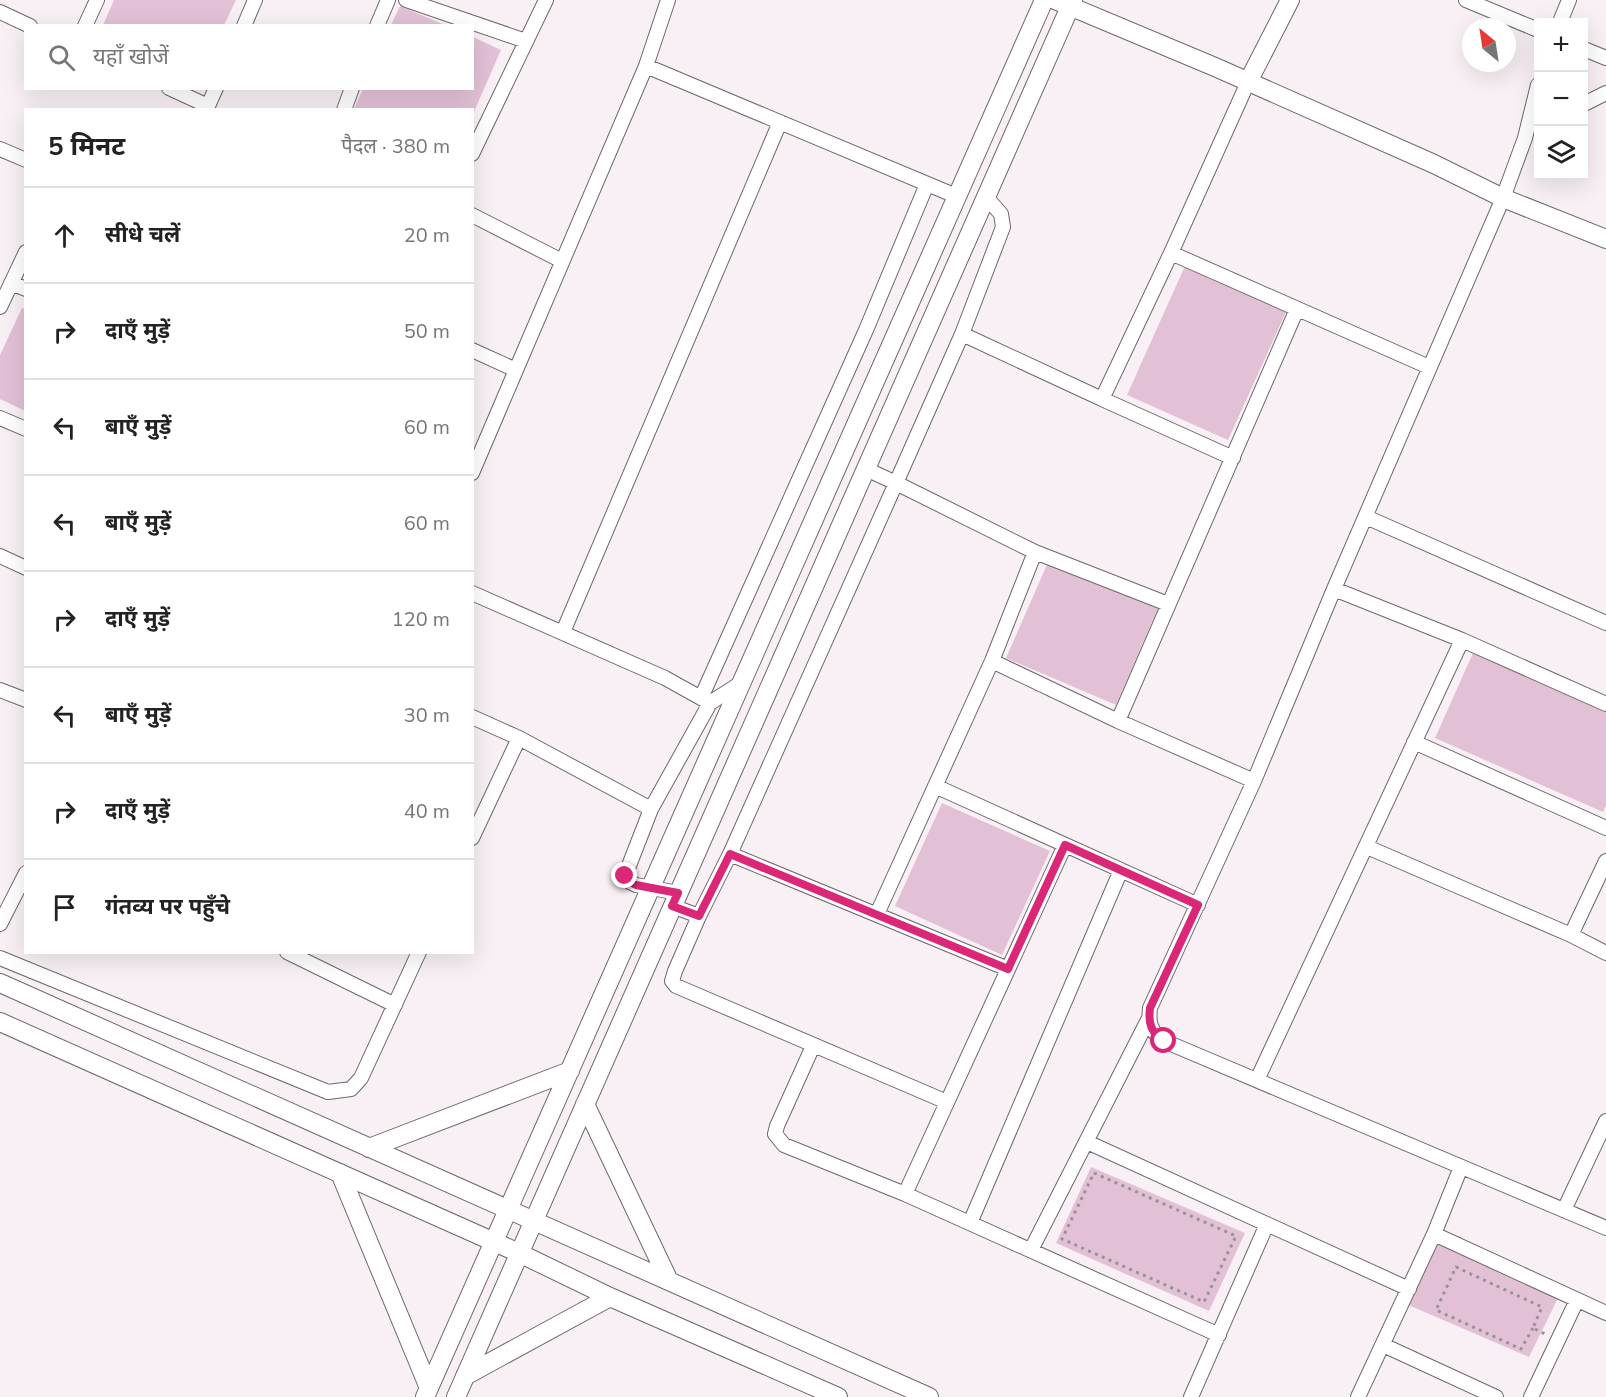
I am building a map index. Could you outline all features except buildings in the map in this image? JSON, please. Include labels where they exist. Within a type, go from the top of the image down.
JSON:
[{"type":"main road","points":[[427,1392],[1044,0]]},
{"type":"main road","points":[[1248,82],[1290,0]]},
{"type":"main road","points":[[456,1397],[986,197],[1066,2],[1434,164],[1503,198],[1606,238]]},
{"type":"main road","points":[[0,983],[929,1397]]},
{"type":"main road","points":[[0,1022],[519,1252],[610,1297],[838,1397]]},
{"type":"main road","points":[[369,1148],[570,1071]]},
{"type":"main road","points":[[585,1104],[669,1281]]},
{"type":"main road","points":[[340,1173],[427,1392]]},
{"type":"main road","points":[[465,1376],[610,1297]]},
{"type":"street","points":[[86,24],[97,0]]},
{"type":"street","points":[[245,24],[255,0]]},
{"type":"street","points":[[378,24],[388,0]]},
{"type":"street","points":[[406,0],[526,41]]},
{"type":"street","points":[[474,150],[546,0]]},
{"type":"street","points":[[474,468],[646,66],[668,0]]},
{"type":"street","points":[[1466,0],[1534,28]]},
{"type":"street","points":[[1562,18],[1569,0]]},
{"type":"street","points":[[0,12],[26,24]]},
{"type":"street","points":[[1588,51],[1606,58]]},
{"type":"street","points":[[646,66],[956,196]]},
{"type":"street","points":[[1102,399],[1248,82]]},
{"type":"street","points":[[173,90],[207,108],[215,90]]},
{"type":"street","points":[[345,108],[351,90]]},
{"type":"street","points":[[1588,102],[1606,93]]},
{"type":"street","points":[[1032,1250],[1148,1020],[1150,1008],[1254,781],[1334,589],[1503,198],[1525,138],[1534,104]]},
{"type":"street","points":[[563,632],[780,122]]},
{"type":"street","points":[[1525,138],[1534,133]]},
{"type":"street","points":[[0,149],[24,159]]},
{"type":"street","points":[[699,916],[675,900],[630,882],[625,876],[651,810],[706,701],[927,184]]},
{"type":"street","points":[[947,1102],[676,986],[672,981],[699,916],[730,854],[962,334],[1003,227],[1001,214],[986,197]]},
{"type":"street","points":[[474,216],[562,261]]},
{"type":"street","points":[[1171,253],[1430,367]]},
{"type":"street","points":[[0,307],[24,256]]},
{"type":"street","points":[[11,283],[24,288]]},
{"type":"street","points":[[1118,721],[1297,309]]},
{"type":"street","points":[[962,334],[1233,458]]},
{"type":"street","points":[[474,351],[516,370]]},
{"type":"street","points":[[0,418],[24,428]]},
{"type":"street","points":[[866,468],[1035,552],[1168,604]]},
{"type":"street","points":[[1366,518],[1606,623]]},
{"type":"street","points":[[877,914],[992,661],[1035,552]]},
{"type":"street","points":[[0,556],[24,567]]},
{"type":"street","points":[[1334,589],[1462,640],[1606,704]]},
{"type":"street","points":[[474,594],[665,678],[706,701]]},
{"type":"street","points":[[1257,1080],[1462,640]]},
{"type":"street","points":[[992,661],[1118,721],[1254,781]]},
{"type":"street","points":[[706,701],[741,682]]},
{"type":"street","points":[[0,690],[24,699]]},
{"type":"street","points":[[474,718],[519,738],[651,810]]},
{"type":"street","points":[[474,834],[519,738]]},
{"type":"street","points":[[1414,742],[1606,828]]},
{"type":"street","points":[[935,786],[1198,905]]},
{"type":"street","points":[[905,1194],[1065,845]]},
{"type":"street","points":[[1367,846],[1571,935],[1606,953]]},
{"type":"street","points":[[730,854],[1008,969]]},
{"type":"street","points":[[1571,935],[1606,861]]},
{"type":"street","points":[[970,1223],[1121,870]]},
{"type":"street","points":[[0,924],[24,877]]},
{"type":"street","points":[[289,954],[395,1005]]},
{"type":"street","points":[[0,958],[328,1092],[351,1089],[361,1078],[418,954]]},
{"type":"street","points":[[1148,1020],[1154,1034],[1164,1041],[1606,1228]]},
{"type":"street","points":[[813,1046],[777,1126],[775,1134],[784,1145],[905,1194],[1219,1335]]},
{"type":"street","points":[[1564,1210],[1606,1121]]},
{"type":"street","points":[[1088,1142],[1409,1289]]},
{"type":"street","points":[[1358,1397],[1434,1234],[1461,1167]]},
{"type":"street","points":[[1191,1397],[1267,1224]]},
{"type":"street","points":[[1434,1234],[1606,1313]]},
{"type":"street","points":[[1531,1397],[1577,1299]]},
{"type":"street","points":[[1383,1345],[1496,1397]]},
{"type":"path","points":[[1094,1173],[1236,1236],[1204,1302],[1062,1239],[1094,1173]]},
{"type":"path","points":[[1456,1267],[1542,1307],[1533,1328],[1521,1349],[1436,1310],[1456,1267]]},
{"type":"path","points":[[1533,1328],[1546,1335]]},
{"type":"shaded area","points":[[114,0],[236,0],[224,24],[103,24]]},
{"type":"shaded area","points":[[400,6],[443,24],[391,24]]},
{"type":"shaded area","points":[[474,37],[501,50],[474,112],[474,108],[354,108],[363,90],[474,90]]},
{"type":"shaded area","points":[[1185,266],[1286,312],[1228,440],[1127,395]]},
{"type":"shaded area","points":[[22,308],[24,308],[24,411],[0,399],[0,355]]},
{"type":"shaded area","points":[[1049,560],[1158,608],[1116,705],[1006,658]]},
{"type":"shaded area","points":[[1473,653],[1606,711],[1606,805],[1603,812],[1435,738]]},
{"type":"shaded area","points":[[942,803],[1050,851],[1002,955],[895,906]]},
{"type":"shaded area","points":[[1091,1167],[1245,1233],[1209,1311],[1056,1243]]},
{"type":"shaded area","points":[[1437,1240],[1559,1296],[1529,1357],[1406,1304]]},
{"type":"route","points":[[625,876],[627,880],[636,885],[678,893],[672,906],[699,916],[730,854],[1008,969],[1065,845],[1198,905],[1150,1008],[1148,1020],[1154,1034],[1164,1041]]}]
